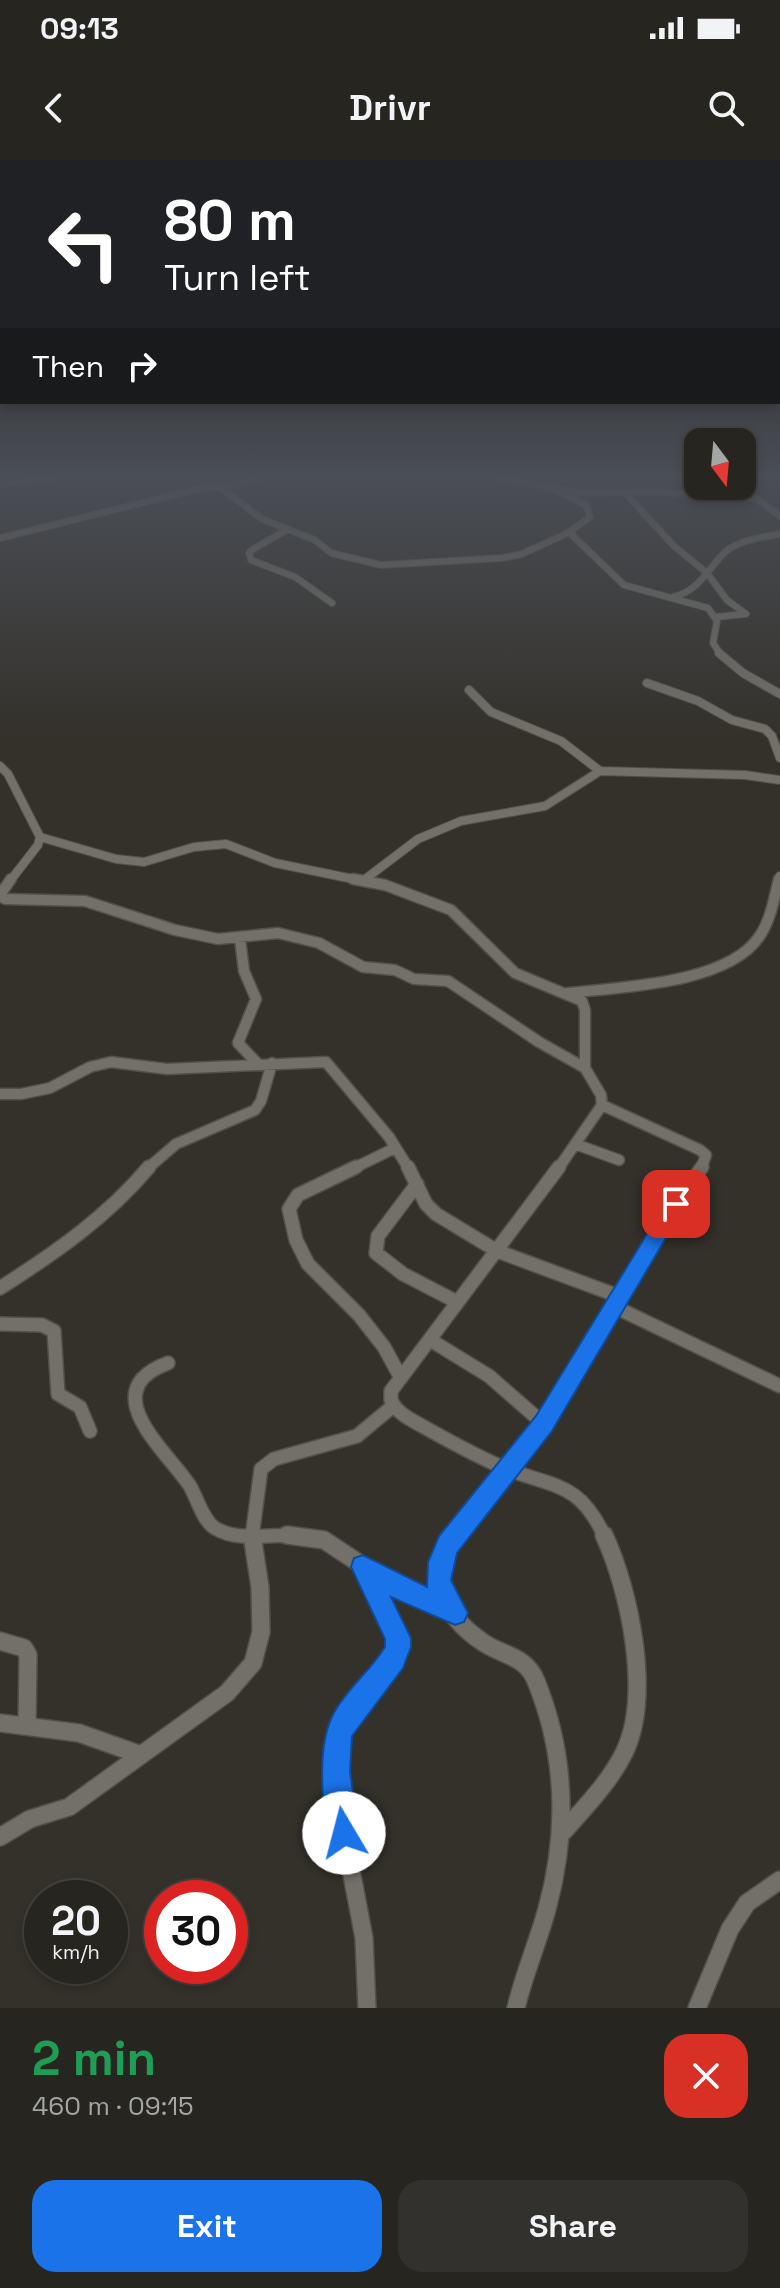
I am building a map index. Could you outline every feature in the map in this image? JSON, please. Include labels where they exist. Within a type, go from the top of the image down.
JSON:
[{"type":"street","points":[[262,564],[295,577],[332,603]]},
{"type":"street","points":[[601,564],[622,584],[705,606],[716,617]]},
{"type":"street","points":[[696,564],[707,573],[727,600],[746,614],[716,617]]},
{"type":"street","points":[[671,598],[696,590],[707,573],[718,564]]},
{"type":"street","points":[[716,617],[713,641],[717,651],[751,679],[780,694]]},
{"type":"street","points":[[647,683],[698,701],[732,720],[765,729],[772,736],[780,758]]},
{"type":"street","points":[[469,690],[491,712],[561,741],[600,771]]},
{"type":"street","points":[[0,766],[8,774],[40,837],[38,845],[2,890],[0,895],[5,899],[85,901],[175,930],[218,939],[288,934],[327,946],[363,967],[395,970],[414,979],[448,981],[585,1068],[601,1095],[602,1105],[575,1144],[457,1302],[432,1341],[391,1391],[393,1406],[400,1413],[509,1470],[547,1478],[578,1499],[602,1534],[617,1566],[632,1627],[635,1713],[631,1736],[623,1756],[603,1785],[563,1833]]},
{"type":"street","points":[[364,880],[418,839],[461,821],[545,806],[600,771],[745,775],[780,780]]},
{"type":"street","points":[[40,837],[116,859],[144,862],[194,847],[226,844],[275,863],[364,880],[409,893],[451,910],[515,973],[577,997],[584,1005],[585,1068]]},
{"type":"street","points":[[567,994],[683,976],[741,955],[760,936],[780,876]]},
{"type":"street","points":[[240,939],[240,959],[256,999],[238,1043],[258,1064]]},
{"type":"street","points":[[0,1094],[21,1094],[50,1088],[90,1067],[111,1062],[167,1069],[319,1061],[331,1065],[338,1079],[380,1126],[395,1148],[428,1208],[497,1251],[618,1302],[780,1386]]},
{"type":"street","points":[[0,1288],[55,1253],[121,1200],[156,1158],[176,1144],[255,1110],[261,1101],[272,1063]]},
{"type":"street","points":[[516,2008],[547,1910],[563,1833],[563,1783],[534,1677],[514,1654],[493,1648],[474,1637],[438,1586],[440,1562],[448,1544],[544,1424],[676,1204],[704,1164],[706,1155],[697,1147],[657,1132],[602,1105]]},
{"type":"street","points":[[575,1144],[619,1160]]},
{"type":"street","points":[[395,1148],[298,1195],[289,1209],[296,1240],[308,1264],[359,1315],[384,1347],[401,1378]]},
{"type":"street","points":[[417,1184],[378,1236],[376,1253],[398,1271],[457,1302]]},
{"type":"street","points":[[0,1324],[42,1325],[54,1331],[58,1394],[80,1407],[90,1431]]},
{"type":"street","points":[[432,1341],[489,1376],[544,1424]]},
{"type":"street","points":[[168,1363],[143,1377],[136,1387],[140,1419],[144,1430],[189,1484],[212,1527],[229,1534],[316,1537],[344,1551],[389,1583],[455,1613]]},
{"type":"street","points":[[0,1837],[30,1819],[69,1807],[227,1693],[253,1663],[259,1649],[262,1614],[252,1536],[264,1466],[274,1459],[357,1436],[393,1406]]},
{"type":"street","points":[[363,1567],[398,1643],[394,1658],[345,1720],[335,1751],[344,1833],[364,1938],[367,2008]]},
{"type":"street","points":[[0,1641],[24,1648],[28,1655],[27,1726]]},
{"type":"street","points":[[0,1723],[79,1733],[141,1755]]},
{"type":"street","points":[[697,2008],[730,1929],[747,1903],[780,1880]]},
{"type":"route","points":[[344,1833],[336,1772],[338,1736],[345,1720],[394,1658],[398,1647],[398,1638],[363,1567],[389,1583],[455,1613],[438,1582],[440,1562],[448,1544],[544,1424],[676,1204]]}]
